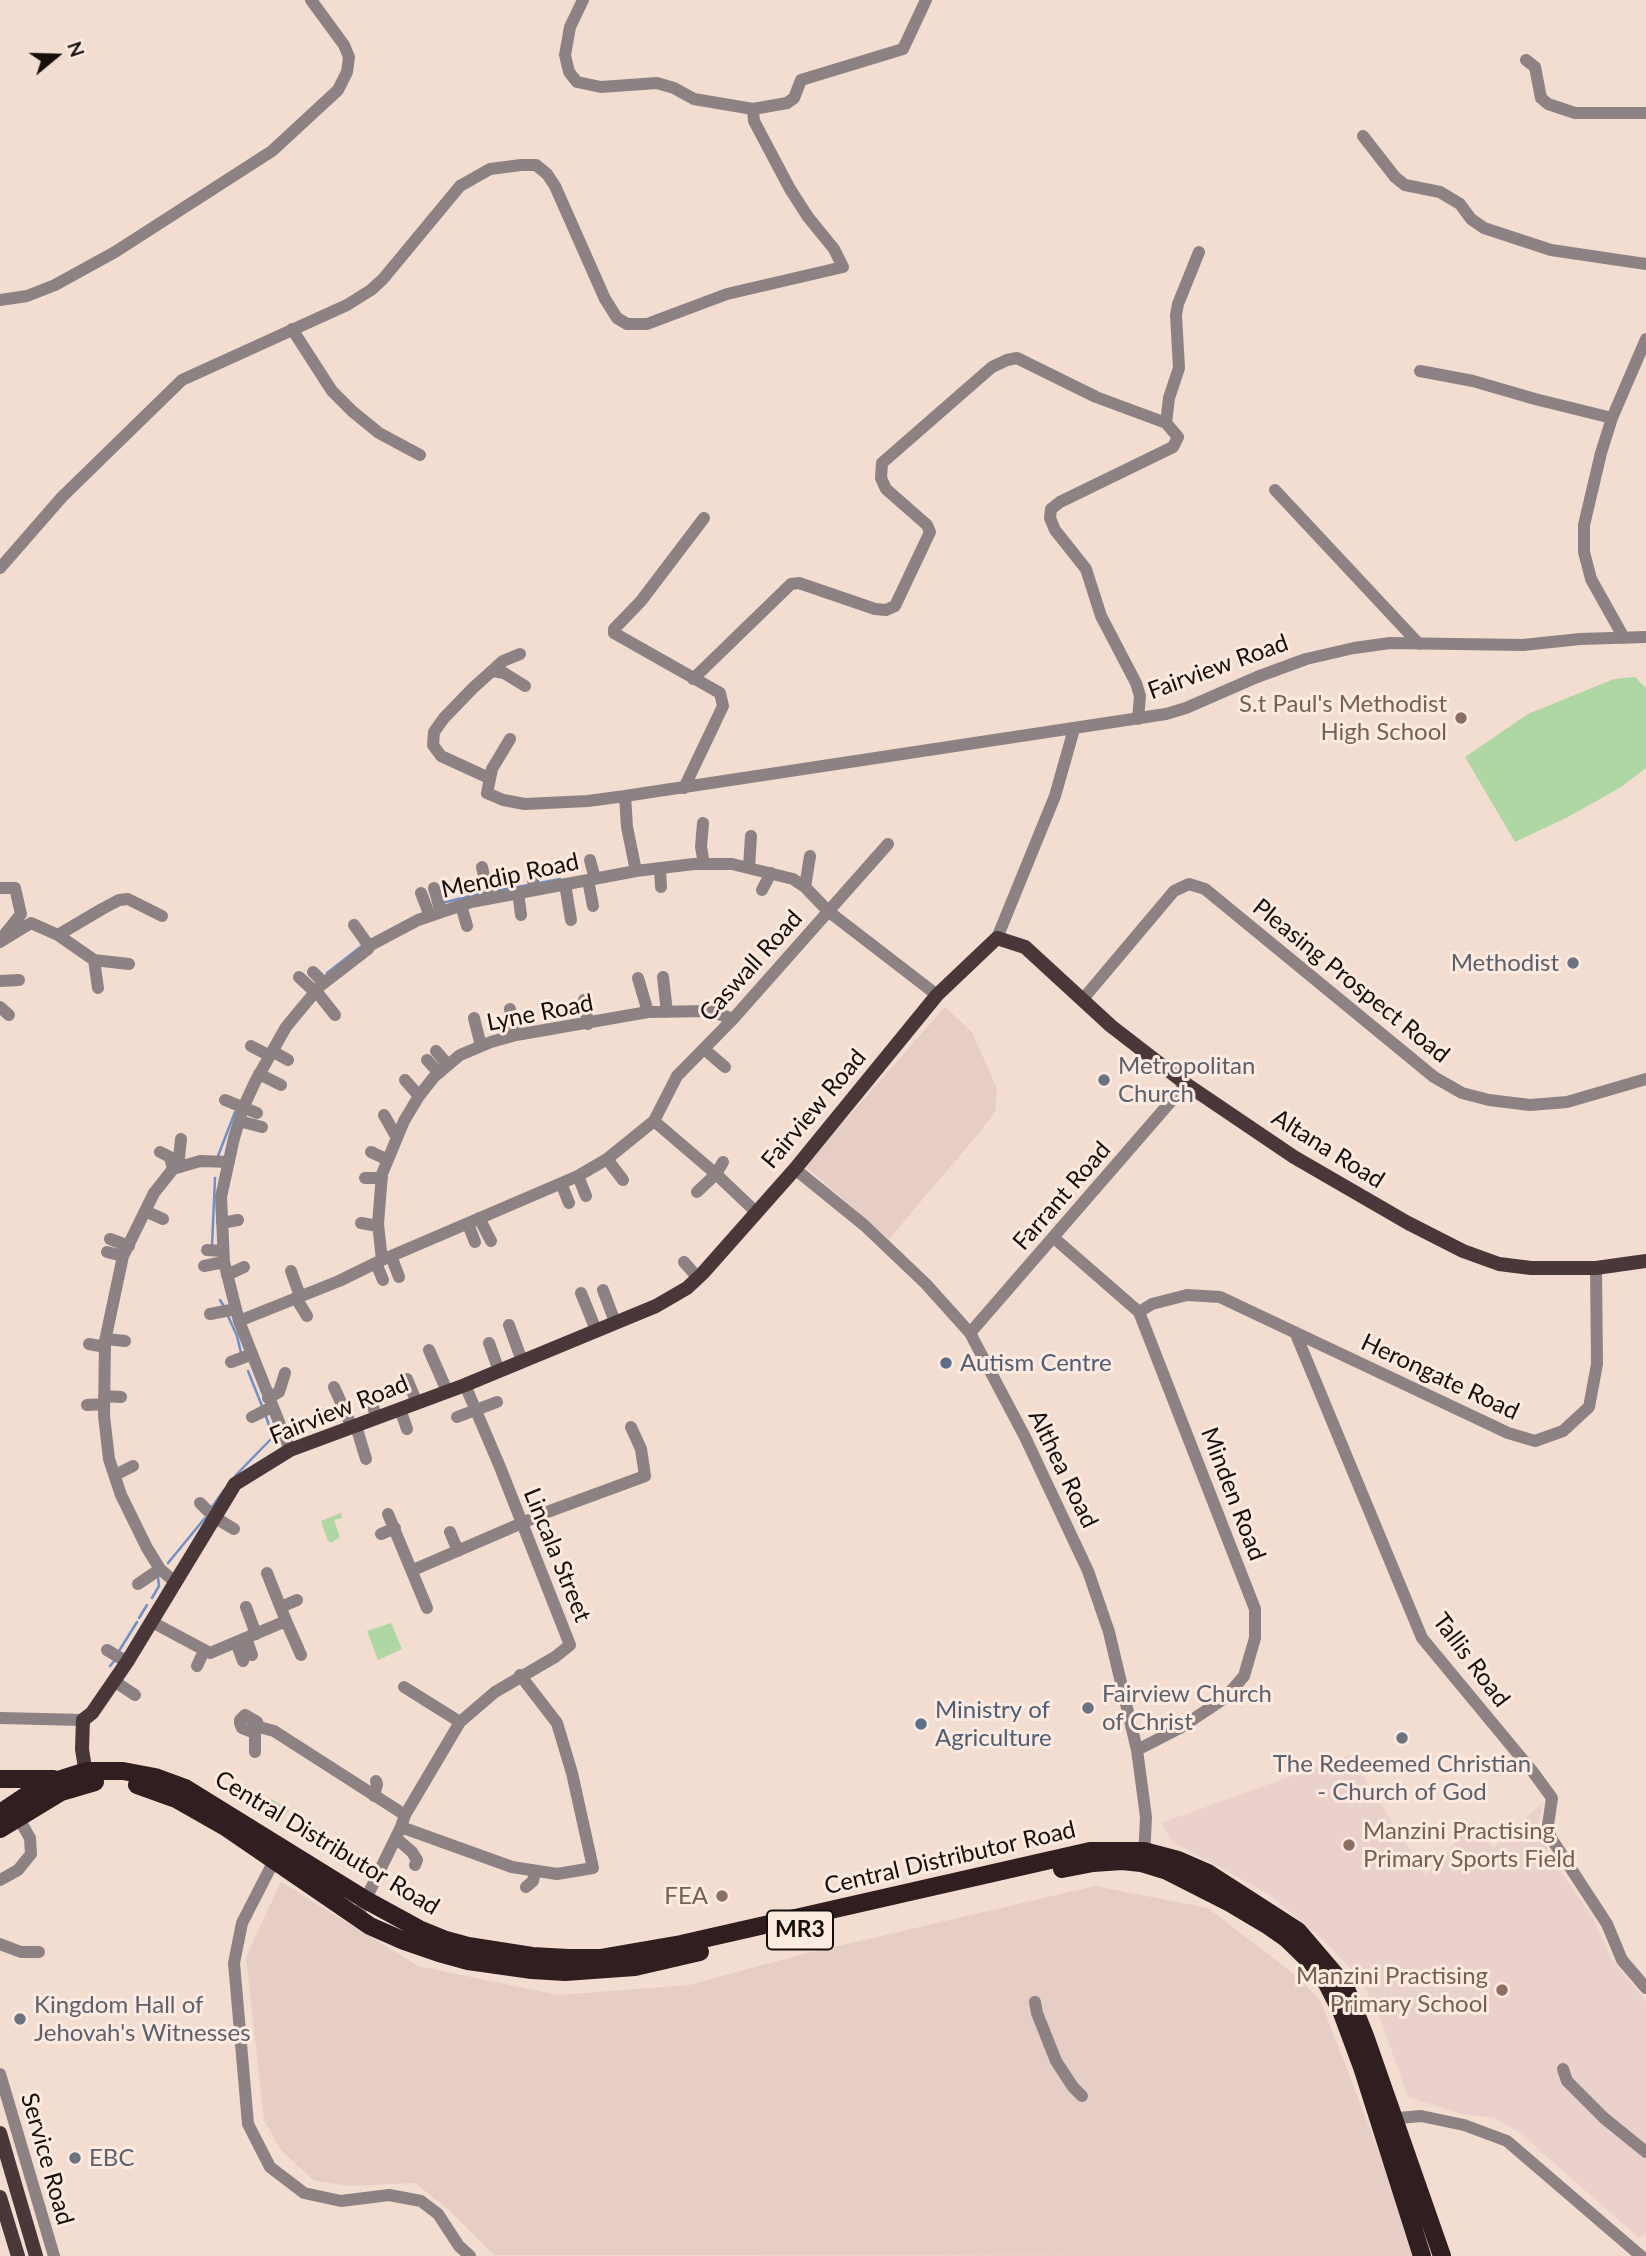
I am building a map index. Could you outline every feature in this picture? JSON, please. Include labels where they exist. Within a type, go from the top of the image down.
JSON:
[{"type":"highway","name":"Central Distributor Road","points":[[7,1807],[61,1792],[87,1777]]},
{"type":"highway","name":"Central Distributor Road","points":[[0,1829],[7,1807],[61,1779],[87,1777],[118,1781],[148,1788],[176,1799],[446,1940],[532,1956],[600,1958],[681,1944],[1090,1851],[1144,1857],[1230,1903],[1287,1939],[1321,1972],[1342,2013],[1442,2256]]},
{"type":"highway","points":[[0,1779],[61,1779]]},
{"type":"highway","points":[[7,1807],[23,1779]]},
{"type":"highway","name":"Central Distributor Road","points":[[277,1853],[357,1917],[404,1941],[468,1961],[532,1970],[598,1971],[635,1967],[1094,1863],[1144,1857]]},
{"type":"highway","name":"Central Distributor Road","points":[[1386,2120],[1419,2253]]},
{"type":"main road","name":"Fairview Road","points":[[83,1720],[92,1713],[127,1662],[235,1484],[290,1450],[499,1371],[656,1306],[687,1288],[795,1169],[937,995],[997,938]]},
{"type":"main road","name":"Altana Road","points":[[997,938],[1025,947],[1111,1026],[1186,1084],[1337,1183],[1463,1251],[1499,1264],[1520,1266],[1595,1268],[1646,1261]]},
{"type":"main road","points":[[83,1720],[82,1749],[87,1777]]},
{"type":"main road","points":[[0,2133],[36,2256]]},
{"type":"main road","points":[[0,2197],[18,2256]]},
{"type":"street","points":[[0,300],[27,296],[55,285],[115,252],[272,150],[338,90],[347,72],[349,57],[344,45],[311,0]]},
{"type":"street","points":[[583,0],[570,27],[565,55],[569,72],[577,82],[601,87],[657,83],[674,88],[694,99],[753,108],[787,103],[794,98],[800,80],[903,49],[926,0]]},
{"type":"street","points":[[1526,60],[1535,67],[1541,98],[1548,104],[1575,113],[1646,113]]},
{"type":"street","points":[[0,568],[62,497],[182,380],[347,305],[371,290],[460,186],[490,169],[521,164],[536,165],[547,174],[555,186],[605,299],[617,318],[627,324],[647,324],[727,294],[843,267],[834,249],[790,189],[754,121],[753,108]]},
{"type":"street","points":[[1363,136],[1395,177],[1405,185],[1440,192],[1460,204],[1471,219],[1484,228],[1551,250],[1646,264]]},
{"type":"street","points":[[1166,423],[1169,398],[1179,368],[1176,315],[1178,304],[1199,252]]},
{"type":"street","points":[[292,330],[332,391],[345,405],[379,433],[420,455]]},
{"type":"street","points":[[1624,638],[1591,579],[1584,552],[1584,525],[1612,418],[1646,340]]},
{"type":"street","points":[[693,679],[791,584],[799,583],[875,608],[886,610],[895,606],[930,533],[927,524],[886,489],[880,472],[882,463],[992,367],[1017,358],[1096,397],[1166,423],[1178,437],[1173,447],[1060,502],[1051,509],[1050,518],[1055,530],[1086,569],[1101,616],[1136,683],[1140,696],[1138,719]]},
{"type":"street","points":[[1420,371],[1473,381],[1612,418]]},
{"type":"street","points":[[1275,490],[1419,644]]},
{"type":"street","points":[[684,788],[723,706],[720,694],[614,633],[614,629],[641,601],[704,518]]},
{"type":"street","name":"Fairview Road","points":[[997,938],[1055,796],[1074,729],[1186,708],[1306,659],[1390,643],[1523,645],[1580,639],[1646,637]]},
{"type":"street","points":[[489,778],[441,755],[433,745],[434,732],[444,718],[503,661],[520,654]]},
{"type":"street","points":[[493,671],[504,673],[525,685]]},
{"type":"street","points":[[510,739],[492,769],[488,793],[503,800],[525,804],[587,801],[684,788],[1074,729]]},
{"type":"street","points":[[625,796],[627,827],[636,871]]},
{"type":"street","points":[[703,823],[701,847],[704,864]]},
{"type":"street","points":[[748,867],[751,836]]},
{"type":"street","name":"Caswall Road","points":[[654,1121],[677,1076],[733,1019],[888,844]]},
{"type":"street","points":[[805,887],[810,856]]},
{"type":"street","points":[[590,860],[593,906]]},
{"type":"street","name":"Mendip Road","points":[[290,1450],[250,1354],[237,1315],[225,1262],[221,1197],[241,1114],[259,1074],[286,1027],[319,988],[369,946],[435,914],[489,898],[660,868],[704,864],[748,867],[793,879],[805,887],[828,911],[937,995]]},
{"type":"street","points":[[482,867],[489,898]]},
{"type":"street","points":[[532,868],[534,890]]},
{"type":"street","points":[[660,868],[661,887]]},
{"type":"street","points":[[762,890],[771,873]]},
{"type":"street","points":[[565,884],[571,920]]},
{"type":"street","name":"Pleasing Prospect Road","points":[[1083,999],[1174,891],[1189,884],[1205,889],[1433,1077],[1462,1093],[1489,1100],[1530,1105],[1567,1102],[1646,1079]]},
{"type":"street","points":[[0,888],[15,888],[20,914],[0,942]]},
{"type":"street","points":[[428,890],[435,914]]},
{"type":"street","points":[[518,892],[521,915]]},
{"type":"street","points":[[58,935],[119,900],[128,899],[162,916]]},
{"type":"street","points":[[461,905],[467,926]]},
{"type":"street","points":[[0,942],[31,923],[58,935],[94,960],[128,964]]},
{"type":"street","points":[[354,925],[369,946]]},
{"type":"street","points":[[94,960],[98,988]]},
{"type":"street","points":[[313,972],[335,1015]]},
{"type":"street","points":[[299,977],[319,988]]},
{"type":"street","points":[[663,977],[667,1012]]},
{"type":"street","points":[[638,978],[648,1012]]},
{"type":"street","points":[[0,981],[19,980]]},
{"type":"street","points":[[584,1000],[588,1024]]},
{"type":"street","points":[[510,1009],[516,1035]]},
{"type":"street","name":"Lyne Road","points":[[383,1260],[378,1226],[382,1178],[388,1160],[404,1121],[419,1096],[460,1055],[516,1035],[648,1012],[710,1011],[733,1019]]},
{"type":"street","points":[[474,1018],[481,1046]]},
{"type":"street","points":[[251,1046],[288,1060]]},
{"type":"street","points":[[704,1049],[725,1067]]},
{"type":"street","points":[[431,1055],[444,1069]]},
{"type":"street","points":[[259,1074],[281,1085]]},
{"type":"street","points":[[405,1080],[419,1096]]},
{"type":"street","name":"Farrant Road","points":[[970,1333],[1186,1084]]},
{"type":"street","points":[[225,1100],[262,1127]]},
{"type":"street","points":[[241,1114],[257,1113]]},
{"type":"street","points":[[384,1115],[397,1138]]},
{"type":"street","points":[[210,1314],[237,1315],[298,1297],[339,1281],[578,1176],[607,1159],[654,1121],[756,1212]]},
{"type":"street","points":[[685,1148],[691,1133]]},
{"type":"street","points":[[176,1583],[160,1569],[147,1548],[121,1494],[110,1459],[104,1400],[105,1343],[126,1251],[154,1193],[176,1168],[181,1139]]},
{"type":"street","points":[[160,1152],[170,1157],[176,1168]]},
{"type":"street","points":[[371,1152],[388,1160]]},
{"type":"street","points":[[607,1159],[624,1180]]},
{"type":"street","points":[[176,1168],[200,1161],[229,1162]]},
{"type":"street","points":[[697,1192],[716,1174],[723,1162]]},
{"type":"street","name":"Althea Road","points":[[795,1169],[864,1225],[926,1284],[970,1333],[1025,1437],[1088,1571],[1109,1632],[1137,1751],[1146,1817],[1144,1857]]},
{"type":"street","points":[[578,1176],[586,1196]]},
{"type":"street","points":[[365,1178],[382,1178]]},
{"type":"street","points":[[561,1183],[569,1203]]},
{"type":"street","points":[[145,1211],[163,1219]]},
{"type":"street","points":[[222,1223],[238,1220]]},
{"type":"street","points":[[473,1221],[491,1241]]},
{"type":"street","points":[[473,1221],[475,1241]]},
{"type":"street","points":[[361,1223],[378,1226]]},
{"type":"street","name":"Minden Road","points":[[1054,1238],[1139,1312],[1255,1609],[1255,1638],[1244,1676],[1225,1698],[1180,1728],[1137,1751]]},
{"type":"street","points":[[110,1239],[126,1251]]},
{"type":"street","points":[[207,1250],[225,1262],[244,1267]]},
{"type":"street","points":[[107,1252],[126,1251]]},
{"type":"street","points":[[383,1260],[399,1277]]},
{"type":"street","points":[[383,1260],[383,1280]]},
{"type":"street","points":[[204,1266],[225,1262]]},
{"type":"street","points":[[684,1262],[698,1278]]},
{"type":"street","name":"Herongate Road","points":[[1139,1312],[1152,1304],[1187,1295],[1220,1297],[1508,1433],[1535,1441],[1563,1431],[1589,1407],[1597,1364],[1595,1268]]},
{"type":"street","points":[[291,1270],[298,1297],[307,1316]]},
{"type":"street","points":[[603,1290],[615,1322]]},
{"type":"street","points":[[581,1293],[596,1330]]},
{"type":"street","points":[[509,1325],[522,1361]]},
{"type":"street","name":"Tallis Road","points":[[1295,1332],[1422,1639],[1552,1798],[1548,1825],[1551,1838],[1607,1924],[1622,1960],[1646,1988]]},
{"type":"street","points":[[89,1344],[125,1341]]},
{"type":"street","points":[[489,1343],[499,1371]]},
{"type":"street","points":[[429,1350],[447,1391]]},
{"type":"street","points":[[231,1362],[250,1354]]},
{"type":"street","points":[[252,1417],[279,1392],[285,1373]]},
{"type":"street","points":[[407,1379],[417,1403]]},
{"type":"street","name":"Lincala Street","points":[[357,1917],[401,1827],[460,1722],[495,1692],[555,1657],[570,1644],[465,1384]]},
{"type":"street","points":[[334,1387],[354,1426],[366,1459]]},
{"type":"street","points":[[86,1405],[121,1397]]},
{"type":"street","points":[[372,1401],[377,1418]]},
{"type":"street","points":[[457,1417],[497,1402]]},
{"type":"street","points":[[400,1409],[407,1429]]},
{"type":"street","points":[[404,1586],[442,1551],[458,1551],[645,1476],[641,1448],[631,1427]]},
{"type":"street","points":[[115,1475],[133,1466]]},
{"type":"street","points":[[200,1503],[214,1517],[234,1530]]},
{"type":"street","points":[[388,1514],[395,1528],[403,1560],[415,1575],[427,1608]]},
{"type":"street","points":[[484,1525],[489,1538]]},
{"type":"street","points":[[381,1534],[395,1528]]},
{"type":"street","points":[[450,1532],[458,1551]]},
{"type":"street","points":[[138,1584],[160,1569]]},
{"type":"street","points":[[272,1576],[286,1622],[301,1655]]},
{"type":"street","points":[[281,1607],[297,1600]]},
{"type":"street","points":[[246,1607],[248,1658]]},
{"type":"street","points":[[152,1622],[194,1637],[205,1651],[210,1653],[217,1644],[246,1638],[286,1622]]},
{"type":"street","points":[[107,1650],[127,1662]]},
{"type":"street","points":[[197,1666],[205,1651]]},
{"type":"street","points":[[401,1827],[472,1855],[512,1867],[557,1874],[593,1868],[568,1760],[556,1723],[520,1675]]},
{"type":"street","points":[[114,1681],[135,1695]]},
{"type":"street","points":[[404,1687],[460,1722]]},
{"type":"street","points":[[0,1718],[83,1720]]},
{"type":"street","points":[[255,1752],[253,1738],[257,1728],[274,1731],[374,1796],[401,1827],[417,1860],[415,1864]]},
{"type":"street","points":[[374,1796],[376,1781]]},
{"type":"street","points":[[0,1880],[18,1870],[31,1854],[30,1838],[7,1807]]},
{"type":"street","points":[[277,1853],[242,1923],[234,1963],[248,2124],[270,2168],[304,2193],[341,2201],[389,2195],[421,2202],[438,2214],[459,2246],[470,2256]]},
{"type":"street","points":[[533,1886],[540,1871]]},
{"type":"street","points":[[0,1944],[21,1952],[38,1952]]},
{"type":"street","points":[[1035,2002],[1056,2061],[1082,2096]]},
{"type":"street","points":[[1563,2069],[1567,2081],[1604,2118],[1646,2152]]},
{"type":"street","name":"Service Road","points":[[0,2074],[54,2256]]},
{"type":"street","points":[[1386,2120],[1421,2116],[1464,2125],[1507,2141],[1642,2252]]},
{"type":"shaded area","points":[[945,1007],[972,1032],[997,1089],[995,1111],[889,1239],[805,1166]]},
{"type":"shaded area","name":"Manzini Practising Primary School","points":[[1350,1755],[1426,1875],[1474,1821],[1493,1848],[1543,1802],[1539,1824],[1549,1855],[1593,1917],[1611,1958],[1646,2001],[1646,2232],[1639,2238],[1520,2133],[1494,2118],[1458,2113],[1408,2097],[1380,2018],[1361,1979],[1323,1940],[1269,1894],[1172,1842],[1161,1823]]},
{"type":"shaded area","points":[[281,1882],[418,1966],[558,1995],[689,1985],[800,1955],[1095,1886],[1208,1908],[1300,1979],[1321,2002],[1419,2256],[494,2255],[447,2208],[415,2183],[349,2186],[313,2180],[281,2150],[264,2120],[246,1957]]},
{"type":"green space","points":[[1635,677],[1646,688],[1646,768],[1621,787],[1568,817],[1515,842],[1465,757],[1528,714],[1614,679]]},
{"type":"green space","points":[[341,1513],[342,1518],[334,1520],[340,1537],[331,1543],[321,1521]]},
{"type":"green space","points":[[391,1623],[402,1649],[378,1660],[367,1631]]},
{"type":"green space","points":[[271,1799],[289,1810],[280,1823],[263,1812]]},
{"type":"green space","points":[[311,1824],[327,1836],[321,1849],[301,1837]]},
{"type":"waterway","points":[[539,883],[560,879]]},
{"type":"waterway","points":[[498,890],[529,885]]},
{"type":"waterway","points":[[442,903],[478,894]]},
{"type":"waterway","points":[[327,973],[363,945]]},
{"type":"waterway","points":[[218,1156],[235,1112]]},
{"type":"waterway","points":[[212,1246],[215,1178]]},
{"type":"waterway","points":[[220,1300],[225,1308]]},
{"type":"waterway","points":[[228,1316],[241,1353]]},
{"type":"waterway","points":[[248,1371],[262,1406]]},
{"type":"waterway","points":[[235,1476],[271,1439],[266,1416]]},
{"type":"waterway","points":[[212,1507],[224,1490]]},
{"type":"waterway","points":[[168,1563],[205,1518]]},
{"type":"waterway","points":[[152,1598],[159,1586],[158,1577]]},
{"type":"waterway","points":[[139,1618],[147,1605]]},
{"type":"waterway","points":[[119,1651],[137,1622]]},
{"type":"waterway","points":[[110,1666],[115,1660]]},
{"type":"place","name":"S.t Paul's Methodist High School","points":[[1461,718]]},
{"type":"place","name":"Methodist","points":[[1573,963]]},
{"type":"place","name":"Metropolitan Church","points":[[1104,1080]]},
{"type":"place","name":"Autism Centre","points":[[946,1363]]},
{"type":"place","name":"Fairview Church of Christ","points":[[1088,1708]]},
{"type":"place","name":"Ministry of Agriculture","points":[[921,1724]]},
{"type":"place","name":"The Redeemed Christian - Church of God","points":[[1402,1738]]},
{"type":"place","name":"Manzini Practising Primary Sports Field","points":[[1349,1845]]},
{"type":"place","name":"FEA","points":[[722,1896]]},
{"type":"place","name":"Manzini Practising Primary School","points":[[1502,1990]]},
{"type":"place","name":"Kingdom Hall of Jehovah's Witnesses","points":[[20,2019]]},
{"type":"place","name":"EBC","points":[[75,2158]]}]
